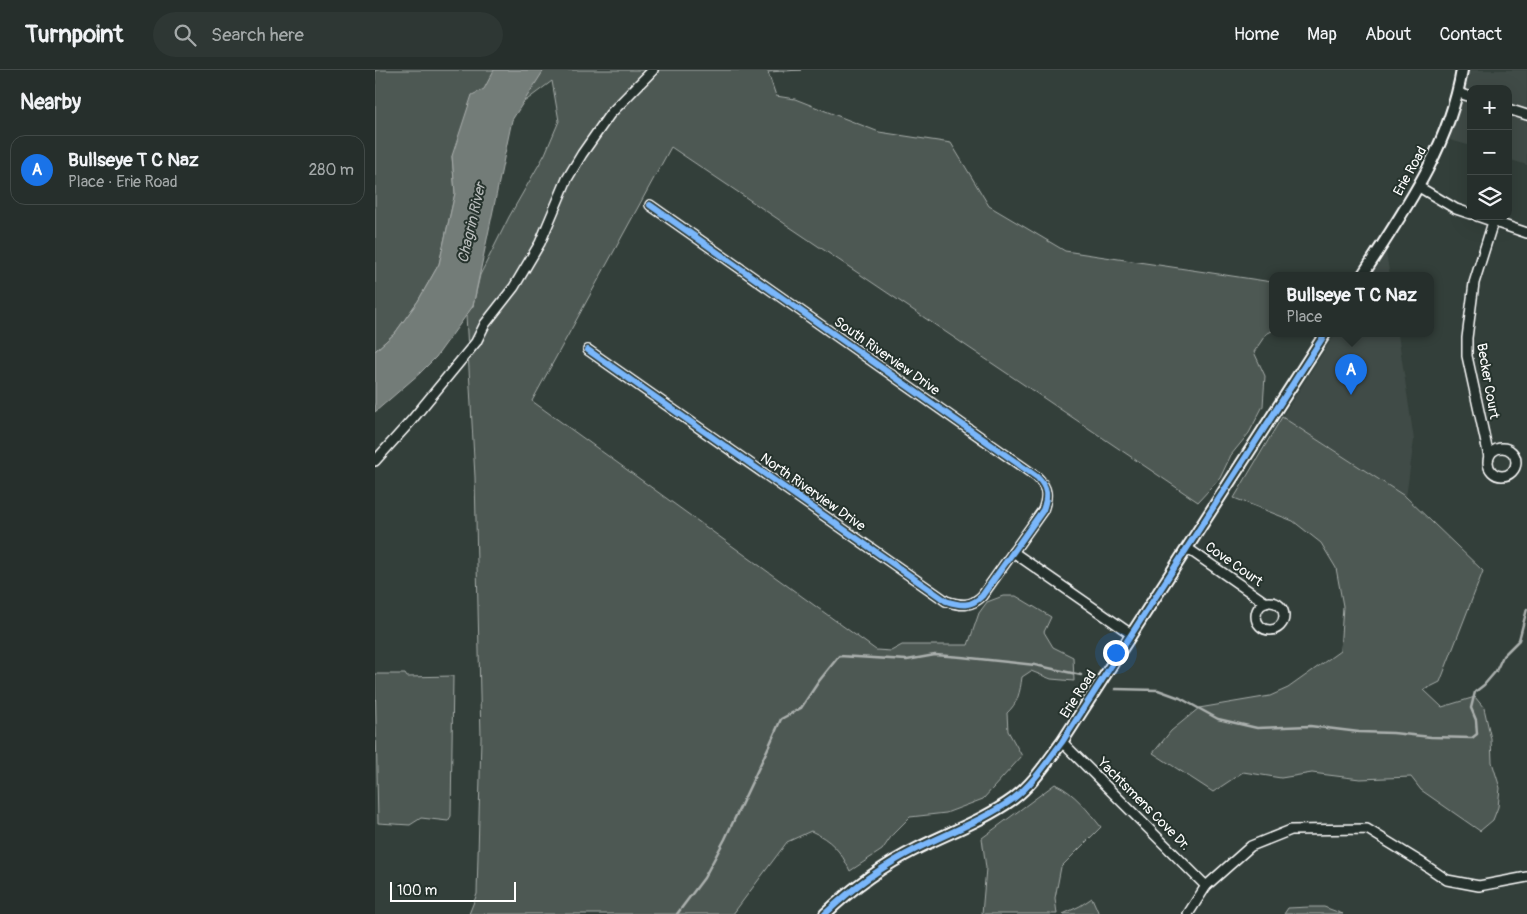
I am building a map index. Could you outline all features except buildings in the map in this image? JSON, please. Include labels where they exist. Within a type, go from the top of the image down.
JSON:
[{"type":"street","points":[[375,461],[411,421],[476,342],[485,324],[514,287],[540,243],[567,179],[582,154],[610,114],[653,70]]},
{"type":"street","name":"Erie Road","points":[[1365,272],[1419,187],[1442,141],[1459,93],[1463,70]]},
{"type":"street","points":[[1459,93],[1467,96]]},
{"type":"street","points":[[1512,110],[1527,115]]},
{"type":"street","points":[[1419,187],[1456,209],[1467,213]]},
{"type":"street","name":"South Riverview Drive","points":[[650,205],[1037,477],[1047,492],[1046,502],[1043,510],[1013,552]]},
{"type":"street","points":[[1488,220],[1527,233]]},
{"type":"street","name":"Becker Court","points":[[1489,457],[1467,356],[1467,338],[1474,283],[1493,222]]},
{"type":"street","name":"Erie Road","points":[[825,914],[878,872],[917,849],[980,820],[1013,799],[1040,773],[1062,742],[1323,337]]},
{"type":"street","name":"North Riverview Drive","points":[[588,350],[946,601],[957,605],[967,605],[976,602],[1013,552]]},
{"type":"street","name":"Cove Court","points":[[1187,548],[1266,603]]},
{"type":"street","points":[[1013,552],[1131,634]]},
{"type":"street","name":"Yachtsmens Cove Dr.","points":[[1062,742],[1206,886]]},
{"type":"street","points":[[1189,914],[1206,886],[1251,846],[1291,830],[1367,829],[1447,880],[1479,886],[1527,878]]},
{"type":"shaded area","points":[[375,70],[801,70],[768,72],[776,96],[795,99],[879,132],[951,143],[989,206],[1065,251],[1269,282],[1269,332],[1254,352],[1265,376],[1263,406],[1249,433],[1231,455],[1220,478],[1198,502],[671,147],[532,401],[876,650],[891,651],[902,645],[968,645],[979,613],[987,602],[1003,596],[1016,596],[1051,617],[1044,632],[1053,647],[1073,657],[1074,681],[1051,679],[1031,671],[1022,677],[1018,697],[1007,713],[1008,731],[1022,756],[983,799],[946,813],[910,817],[893,834],[882,850],[850,871],[835,847],[811,831],[787,842],[733,914],[469,914],[477,894],[481,738],[475,477],[466,315],[473,306],[480,275],[509,217],[545,154],[559,121],[552,81],[452,156],[455,193],[439,264],[418,301],[395,333],[375,351]]},
{"type":"shaded area","points":[[1465,70],[1527,70],[1527,165],[1512,160],[1512,85],[1467,85],[1467,145],[1450,140]]},
{"type":"shaded area","points":[[1386,253],[1389,272],[1374,272]]},
{"type":"shaded area","points":[[1333,337],[1398,337],[1414,440],[1406,497],[1282,417]]},
{"type":"shaded area","points":[[1282,417],[1406,497],[1483,571],[1440,682],[1424,690],[1442,707],[1475,697],[1484,708],[1491,739],[1492,762],[1500,788],[1498,807],[1493,820],[1480,831],[1421,790],[1411,777],[1360,779],[1312,773],[1281,778],[1243,772],[1213,792],[1153,753],[1171,731],[1199,708],[1270,696],[1288,688],[1340,651],[1343,606],[1336,568],[1321,543],[1293,521],[1234,498]]},
{"type":"shaded area","points":[[375,674],[405,674],[407,677],[453,676],[451,816],[448,821],[421,818],[410,825],[378,823]]},
{"type":"shaded area","points":[[1055,784],[1075,797],[1101,827],[1061,867],[1055,898],[1057,914],[982,914],[986,868],[982,838]]},
{"type":"shaded area","points":[[1092,898],[1099,914],[1063,914],[1080,906]]},
{"type":"shaded area","points":[[1324,907],[1343,914],[1284,914],[1288,908]]},
{"type":"water","name":"Chagrin River","points":[[494,70],[544,70],[512,120],[473,306],[436,357],[375,412],[375,351],[395,333],[418,301],[439,264],[455,193],[452,156],[472,95],[484,89]]},
{"type":"waterway","points":[[1115,689],[1158,690],[1180,698],[1218,719],[1257,728],[1310,726],[1359,732],[1472,738],[1477,734],[1476,720],[1471,708],[1475,692],[1496,671],[1503,656],[1519,640],[1527,609]]},
{"type":"waterway","points":[[677,914],[704,878],[725,839],[781,719],[801,708],[839,656],[907,660],[935,655],[961,657],[1035,665],[1081,675]]},
{"type":"cycle path","points":[[588,350],[946,601],[956,604],[970,604],[978,600],[1043,510],[1046,492],[1037,477],[650,205]]},
{"type":"cycle path","points":[[825,914],[857,886],[881,869],[918,848],[1002,806],[1013,799],[1033,780],[1062,742],[1323,337]]},
{"type":"place","name":"Bullseye T C Naz","points":[[1351,395]]}]
